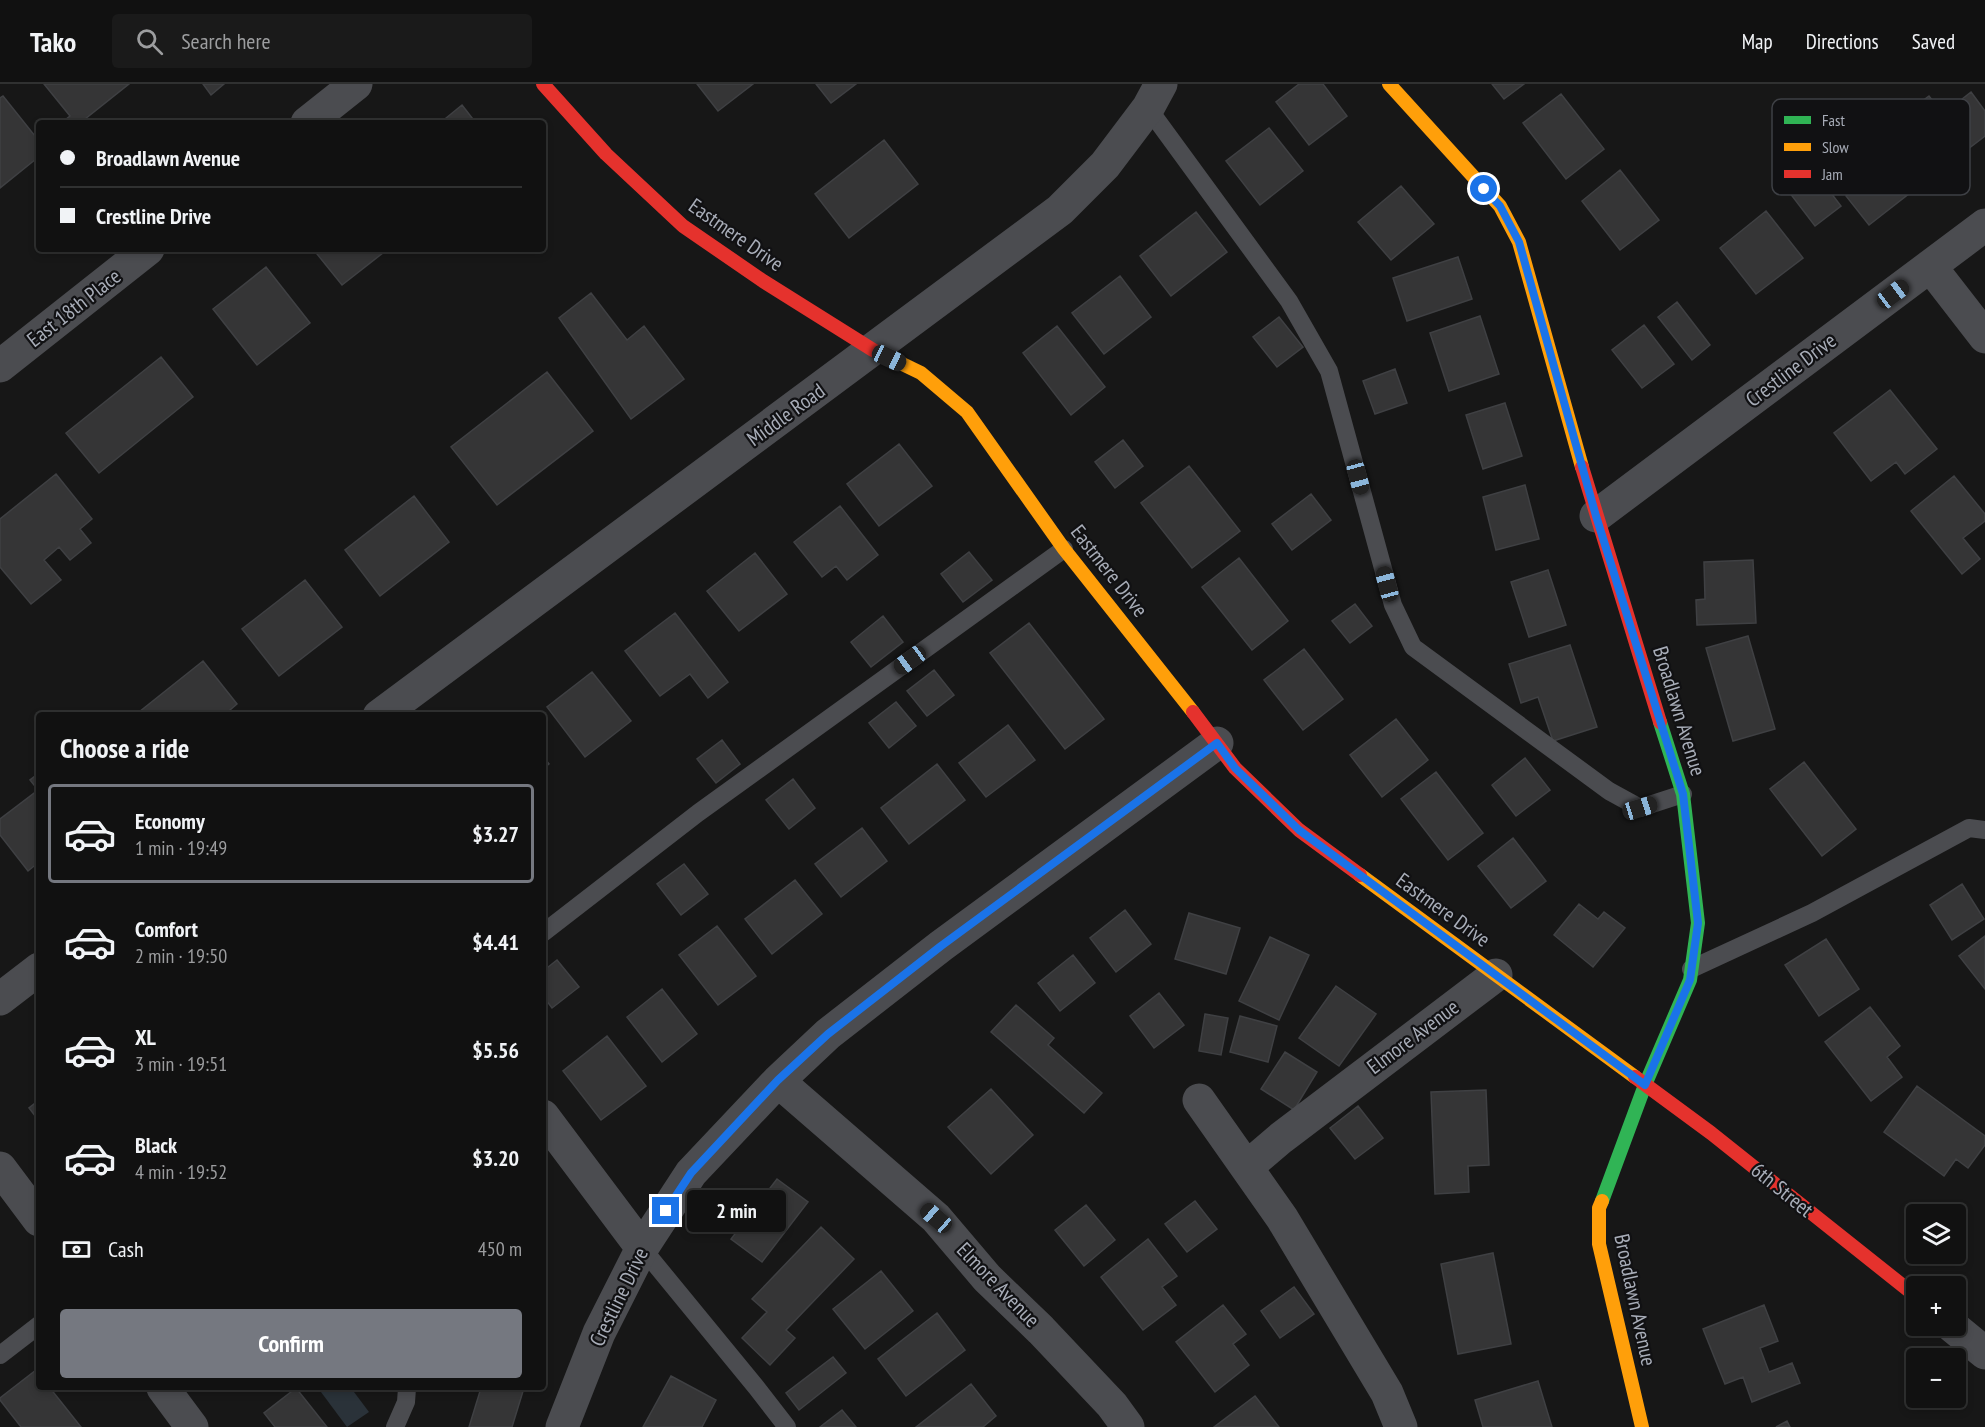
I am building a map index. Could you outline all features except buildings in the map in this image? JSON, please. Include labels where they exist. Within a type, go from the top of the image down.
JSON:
[{"type":"street","points":[[311,120],[356,84]]},
{"type":"street","name":"Eastmere Drive","points":[[543,84],[606,154],[683,226],[763,281],[873,350],[921,373],[967,412],[1064,549],[1235,768],[1299,830],[1645,1085]]},
{"type":"street","name":"Broadlawn Avenue","points":[[1389,84],[1500,206],[1519,242],[1596,516],[1683,794],[1698,923],[1690,980],[1645,1085],[1599,1208],[1599,1244],[1642,1427]]},
{"type":"street","name":"Middle Road","points":[[385,712],[1060,210],[1105,165],[1154,96]]},
{"type":"street","name":"Crestline Drive","points":[[1596,516],[1985,225]]},
{"type":"street","name":"East 18th Place","points":[[0,366],[144,252]]},
{"type":"street","points":[[1930,266],[1985,337]]},
{"type":"street","name":"Crestline Drive","points":[[562,1427],[599,1333],[642,1248],[691,1173],[778,1080],[828,1034],[941,946],[1217,743]]},
{"type":"street","points":[[0,999],[36,971]]},
{"type":"street","name":"Elmore Avenue","points":[[1247,1167],[1281,1138],[1496,975]]},
{"type":"street","name":"Elmore Avenue","points":[[778,1080],[936,1218],[987,1278],[1049,1338],[1112,1405],[1128,1427]]},
{"type":"street","name":"6th Street","points":[[1645,1085],[1711,1133],[1906,1289]]},
{"type":"street","points":[[1199,1100],[1282,1218],[1387,1393],[1401,1427]]},
{"type":"street","points":[[546,1120],[642,1248]]},
{"type":"street","points":[[0,1167],[36,1216]]},
{"type":"street","points":[[1964,1336],[1985,1353]]},
{"type":"street","points":[[164,1390],[192,1427]]},
{"type":"lane","points":[[1154,96],[1289,301],[1329,371],[1393,605],[1413,647],[1609,792],[1640,808],[1683,794]]},
{"type":"lane","points":[[546,931],[698,813],[1064,549]]},
{"type":"lane","points":[[1691,969],[1812,912],[1969,828],[1985,830]]},
{"type":"lane","points":[[642,1248],[787,1427]]},
{"type":"lane","points":[[0,1356],[36,1327]]},
{"type":"lane","points":[[395,1427],[406,1402],[407,1390]]},
{"type":"shaded area","points":[[319,1390],[352,1390],[369,1412],[347,1427]]},
{"type":"traffic: fast","points":[[1602,1201],[1645,1085],[1690,980],[1698,923],[1683,794],[1660,722]]},
{"type":"traffic: slow","points":[[1389,84],[1500,206],[1519,242],[1582,467]]},
{"type":"traffic: slow","points":[[892,359],[921,373],[967,412],[1064,549],[1193,712]]},
{"type":"traffic: slow","points":[[1360,875],[1635,1077]]},
{"type":"traffic: slow","points":[[1602,1201],[1599,1208],[1599,1244],[1642,1427]]},
{"type":"traffic: jam","points":[[543,84],[606,154],[683,226],[763,281],[873,350],[892,359]]},
{"type":"traffic: jam","points":[[1582,467],[1660,722]]},
{"type":"traffic: jam","points":[[1193,712],[1235,768],[1299,830],[1360,875]]},
{"type":"traffic: jam","points":[[1635,1077],[1711,1133],[1906,1288]]},
{"type":"route","points":[[666,1211],[691,1173],[778,1080],[828,1034],[941,946],[1217,743],[1235,768],[1299,830],[1645,1085],[1690,980],[1698,923],[1683,794],[1596,516],[1519,242],[1500,206],[1484,189]]}]
